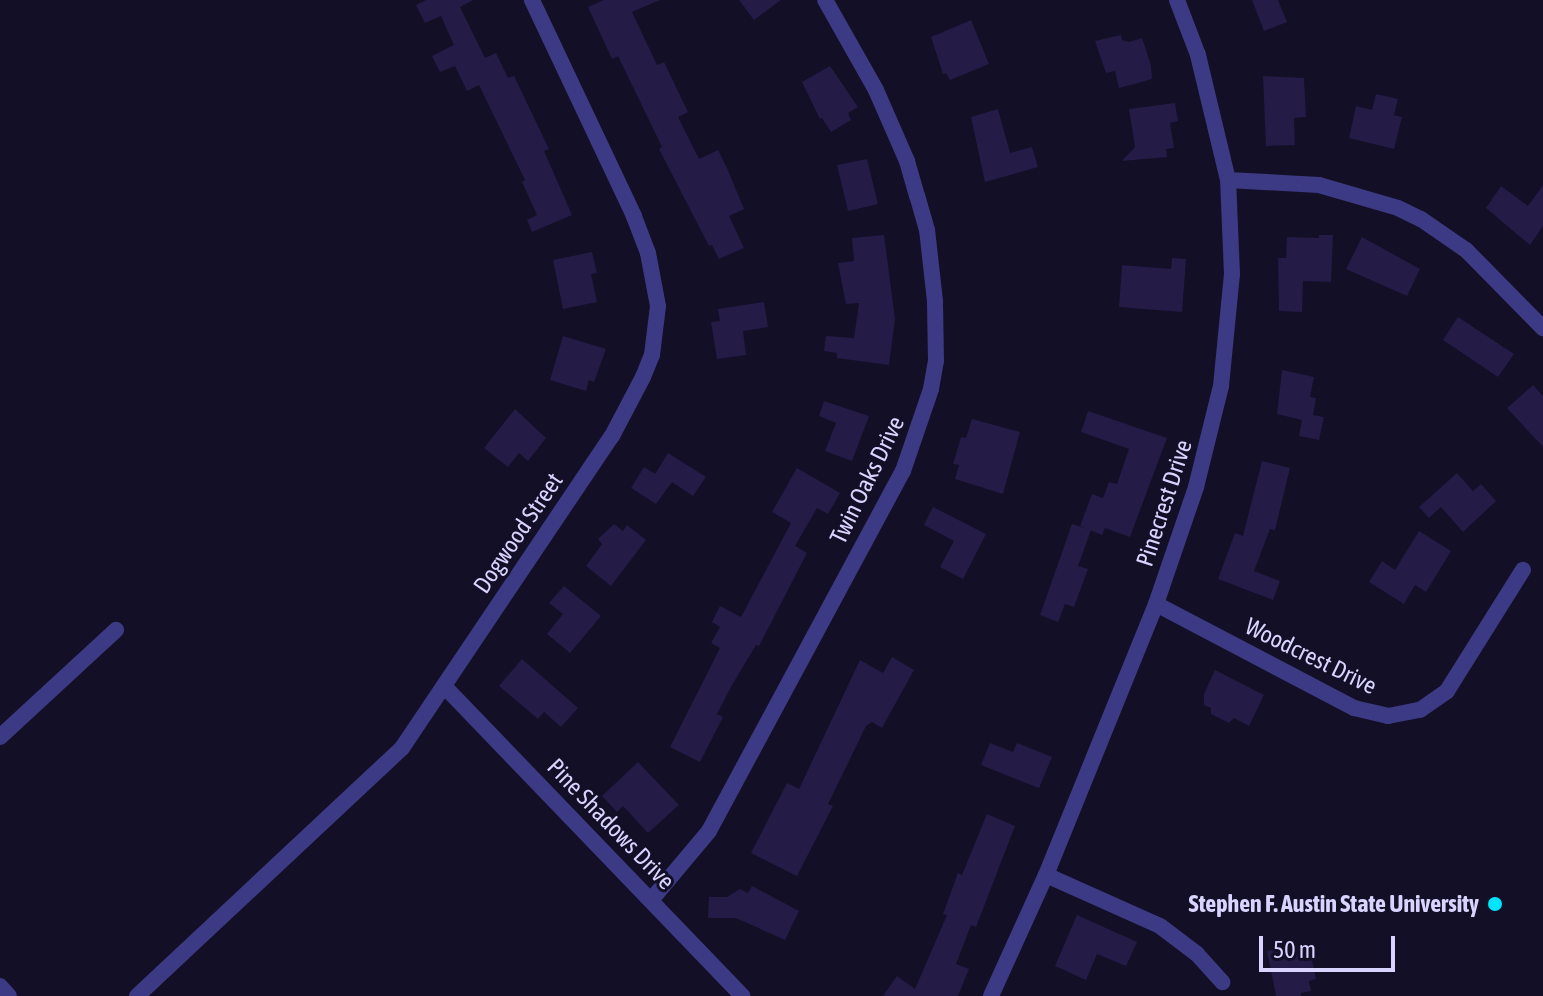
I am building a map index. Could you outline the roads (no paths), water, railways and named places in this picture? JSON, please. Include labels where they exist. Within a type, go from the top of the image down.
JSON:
[{"type":"street","name":"Dogwood Street","points":[[137,996],[388,763],[445,687],[618,425],[643,377],[657,329],[656,283],[634,216],[532,0]]},
{"type":"street","name":"Twin Oaks Drive","points":[[652,899],[709,831],[903,471],[931,389],[937,332],[932,267],[924,219],[892,124],[825,0]]},
{"type":"street","name":"Pinecrest Drive","points":[[991,996],[1046,875],[1156,604],[1200,474],[1221,386],[1232,274],[1228,180],[1198,55],[1177,0]]},
{"type":"street","points":[[1228,180],[1319,185],[1398,208],[1421,219],[1466,250],[1543,328]]},
{"type":"street","name":"Woodcrest Drive","points":[[1156,604],[1354,708],[1388,716],[1420,710],[1447,691],[1523,570]]},
{"type":"street","points":[[0,737],[116,630]]},
{"type":"street","name":"Pine Shadows Drive","points":[[445,687],[742,996]]},
{"type":"street","points":[[1046,875],[1160,926],[1197,954],[1222,982]]},
{"type":"street","points":[[0,986],[9,996]]},
{"type":"place","name":"Stephen F. Austin State University","points":[[1495,904]]}]
